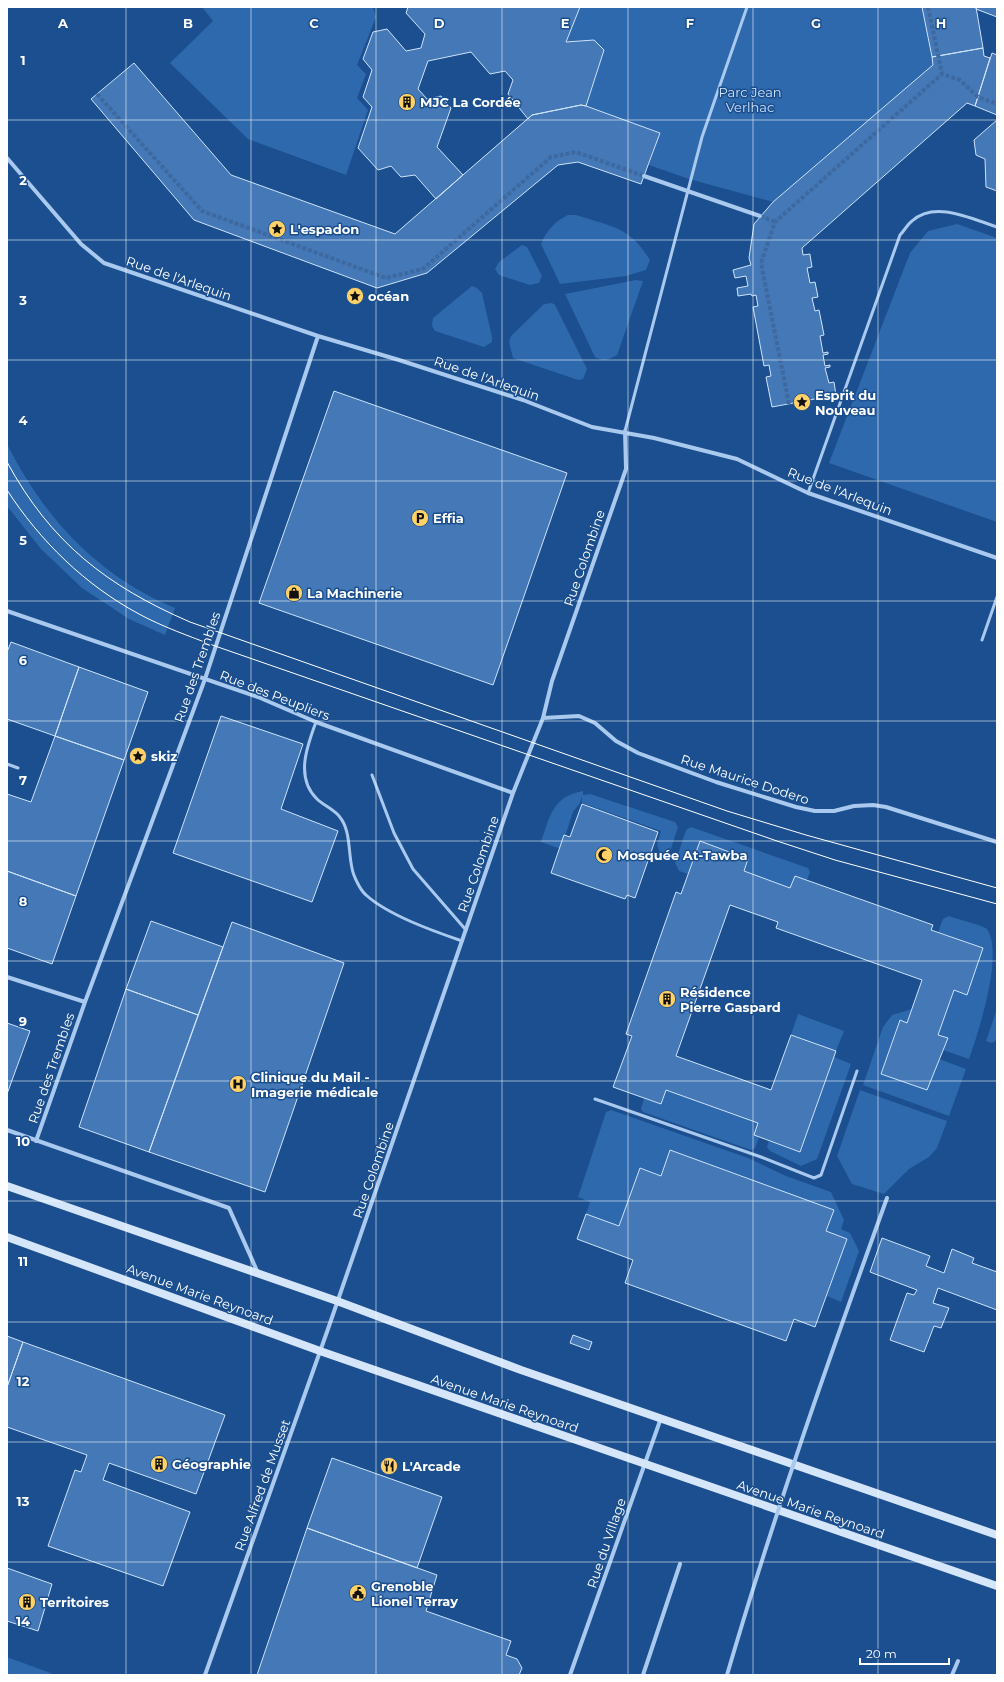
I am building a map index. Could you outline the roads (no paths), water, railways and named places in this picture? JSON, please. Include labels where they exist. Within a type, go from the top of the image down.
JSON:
[{"type":"main road","points":[[7,1186],[337,1301],[521,1370],[997,1535]]},
{"type":"main road","name":"Avenue Marie Reynoard","points":[[7,1237],[320,1351],[997,1586]]},
{"type":"street","name":"Rue de l'Arlequin","points":[[7,158],[81,244],[104,263],[318,336],[399,360],[523,400],[592,427],[624,431],[737,459],[808,493],[997,558]]},
{"type":"street","points":[[644,176],[760,216]]},
{"type":"street","name":"Rue des Trembles","points":[[36,1141],[85,1002],[205,679],[318,336]]},
{"type":"street","name":"Rue Colombine","points":[[337,1301],[513,793],[543,718],[552,681],[626,468],[624,431]]},
{"type":"street","name":"Rue des Peupliers","points":[[7,611],[258,697],[316,722],[513,793]]},
{"type":"street","name":"Rue Maurice Dodero","points":[[543,718],[579,716],[595,723],[616,741],[638,753],[716,782],[796,808],[815,811],[834,811],[854,806],[873,805],[886,807],[997,842]]},
{"type":"street","name":"Rue des Trembles","points":[[7,977],[85,1002]]},
{"type":"street","points":[[7,1130],[229,1208],[258,1274]]},
{"type":"street","points":[[728,1675],[756,1574],[835,1341],[887,1198]]},
{"type":"street","name":"Rue Alfred de Musset","points":[[205,1675],[337,1301]]},
{"type":"street","name":"Rue du Village","points":[[570,1675],[661,1418]]},
{"type":"street","points":[[643,1675],[680,1564]]},
{"type":"street","points":[[952,1675],[958,1660]]},
{"type":"lane","points":[[624,431],[702,138],[747,7]]},
{"type":"lane","points":[[808,493],[900,235],[912,220],[928,213],[943,212],[958,214],[997,227]]},
{"type":"lane","points":[[982,640],[997,597]]},
{"type":"lane","points":[[316,722],[306,751],[304,769],[308,790],[317,800],[339,816],[347,832],[352,870],[365,894],[388,909],[462,942]]},
{"type":"lane","points":[[7,764],[18,768]]},
{"type":"lane","points":[[372,775],[394,833],[412,869],[466,930]]},
{"type":"lane","points":[[595,1099],[761,1157],[814,1178],[821,1175],[857,1071]]},
{"type":"tunnel","points":[[928,7],[942,74]]},
{"type":"tunnel","points":[[789,404],[761,263],[775,222],[942,74],[960,80],[978,97],[997,104]]},
{"type":"tunnel","points":[[97,94],[202,211],[386,278],[423,269],[551,157],[576,152],[644,176]]},
{"type":"tunnel","points":[[760,216],[775,222]]},
{"type":"tram line","points":[[7,462],[24,491],[42,516],[62,539],[84,559],[107,577],[133,593],[190,622],[727,811],[806,835],[997,888]]},
{"type":"tram line","points":[[7,490],[34,527],[49,544],[82,575],[100,590],[119,602],[148,619],[167,627],[215,646],[777,841],[835,860],[997,904]]},
{"type":"place","name":"MJC La Cordée","points":[[407,102]]},
{"type":"place","name":"L'espadon","points":[[277,229]]},
{"type":"place","name":"océan","points":[[355,296]]},
{"type":"place","name":"Esprit du Nouveau","points":[[802,402]]},
{"type":"place","name":"Effia","points":[[420,518]]},
{"type":"place","name":"La Machinerie","points":[[294,593]]},
{"type":"place","name":"skiz","points":[[138,756]]},
{"type":"place","name":"Mosquée At-Tawba","points":[[604,855]]},
{"type":"place","name":"Résidence Pierre Gaspard","points":[[667,999]]},
{"type":"place","name":"Clinique du Mail - Imagerie médicale","points":[[238,1084]]},
{"type":"place","name":"Géographie","points":[[159,1464]]},
{"type":"place","name":"L'Arcade","points":[[389,1466]]},
{"type":"place","name":"Grenoble Lionel Terray","points":[[358,1593]]},
{"type":"place","name":"Territoires","points":[[27,1602]]},
{"type":"park label","name":"Parc Jean Verlhac","points":[[750,100]]}]
